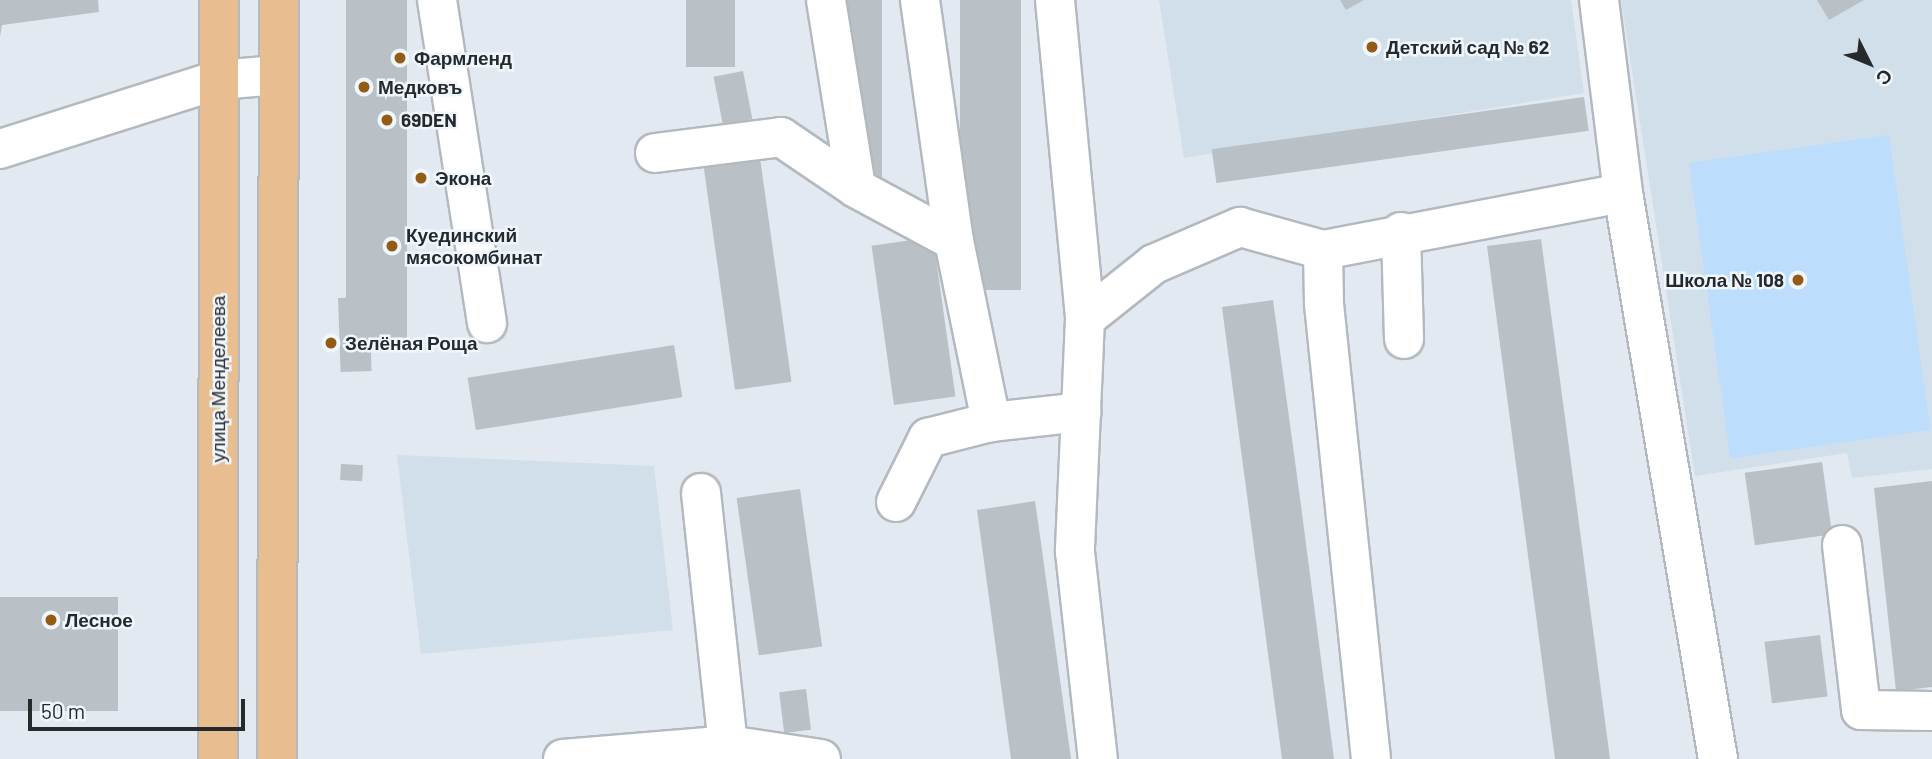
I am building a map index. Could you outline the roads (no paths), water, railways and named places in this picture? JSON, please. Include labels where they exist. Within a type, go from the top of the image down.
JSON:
[{"type":"main road","name":"улица Менделеева","points":[[218,759],[219,0]]},
{"type":"main road","points":[[277,759],[279,0]]},
{"type":"street","points":[[437,0],[487,323]]},
{"type":"street","points":[[826,0],[856,188]]},
{"type":"street","points":[[920,0],[954,241],[991,422]]},
{"type":"street","points":[[1055,0],[1085,319],[1075,552],[1098,759]]},
{"type":"street","points":[[1599,0],[1623,192],[1718,759]]},
{"type":"street","points":[[0,149],[218,80],[278,75]]},
{"type":"street","points":[[655,153],[780,137],[856,188],[954,241]]},
{"type":"street","points":[[1085,319],[1154,264],[1240,227],[1323,250],[1401,232],[1623,192]]},
{"type":"street","points":[[1401,232],[1404,339]]},
{"type":"street","points":[[1323,250],[1324,303],[1371,759]]},
{"type":"street","points":[[897,502],[928,438],[991,422],[1081,412]]},
{"type":"street","points":[[701,493],[728,745]]},
{"type":"street","points":[[1842,545],[1861,710],[1932,711]]},
{"type":"street","points":[[563,759],[728,745],[821,759]]},
{"type":"place","name":"Детский сад № 62","points":[[1372,47]]},
{"type":"place","name":"Фармленд","points":[[400,58]]},
{"type":"place","name":"Медковъ","points":[[364,87]]},
{"type":"place","name":"69DEN","points":[[387,120]]},
{"type":"place","name":"Экона","points":[[421,178]]},
{"type":"place","name":"Куединский мясокомбинат","points":[[392,246]]},
{"type":"place","name":"Школа № 108","points":[[1798,280]]},
{"type":"place","name":"Зелёная Роща","points":[[331,343]]},
{"type":"place","name":"Лесное","points":[[51,620]]}]
